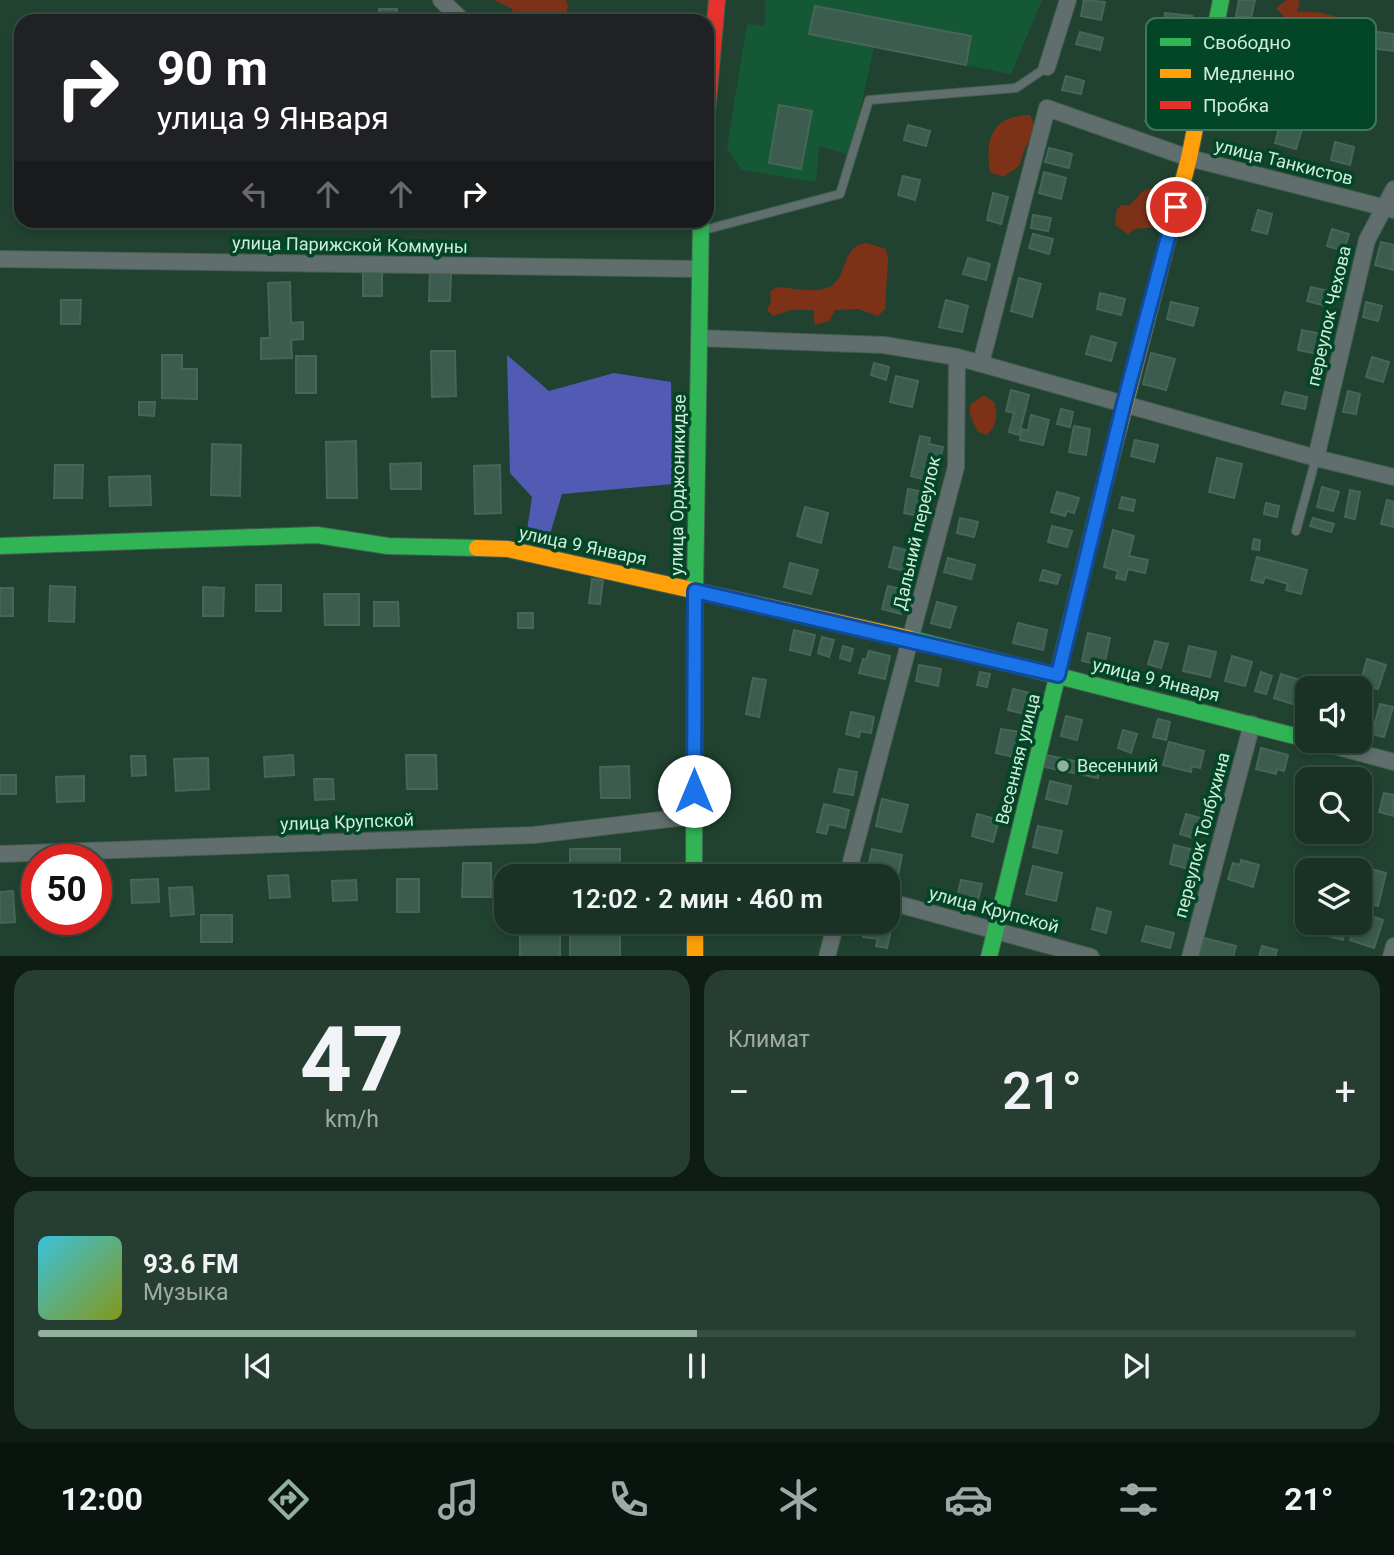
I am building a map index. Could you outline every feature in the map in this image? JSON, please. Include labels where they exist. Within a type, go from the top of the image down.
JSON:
[{"type":"street","points":[[441,0],[456,14]]},
{"type":"street","points":[[1047,67],[1069,0]]},
{"type":"street","name":"Весенняя улица","points":[[1217,18],[1221,0]]},
{"type":"street","name":"улица Танкистов","points":[[981,363],[1047,108],[1189,158],[1388,209]]},
{"type":"street","name":"Весенняя улица","points":[[989,956],[1124,403],[1195,130]]},
{"type":"street","name":"переулок Чехова","points":[[1316,458],[1367,240],[1388,209],[1394,189]]},
{"type":"street","name":"улица Орджоникидзе","points":[[694,864],[701,228]]},
{"type":"street","name":"улица Парижской Коммуны","points":[[0,259],[700,269]]},
{"type":"street","points":[[699,338],[884,345],[957,357],[1316,458],[1394,477]]},
{"type":"street","name":"Дальний переулок","points":[[850,864],[956,467],[957,357]]},
{"type":"street","name":"улица 9 Января","points":[[0,546],[317,535],[388,546],[508,549],[911,639],[1295,736]]},
{"type":"street","name":"переулок Толбухина","points":[[1190,956],[1252,724]]},
{"type":"street","name":"улица 9 Января","points":[[1360,753],[1394,762]]},
{"type":"street","name":"улица Крупской","points":[[0,854],[534,835],[694,816]]},
{"type":"street","name":"улица Крупской","points":[[900,904],[1087,956]]},
{"type":"street","points":[[695,934],[695,956]]},
{"type":"street","points":[[827,956],[833,934]]},
{"type":"lane","points":[[714,222],[840,194],[869,100],[1016,88],[1047,67]]},
{"type":"lane","points":[[1296,531],[1316,458]]},
{"type":"shaded area","points":[[494,0],[566,0],[568,5],[566,14],[514,14],[511,8]]},
{"type":"shaded area","points":[[765,0],[1042,0],[1011,74],[874,47],[850,155],[819,146],[816,182],[742,170],[727,148],[747,24],[765,26]]},
{"type":"shaded area","points":[[1287,0],[1298,0],[1300,2],[1297,12],[1313,12],[1336,18],[1285,18],[1276,8]]},
{"type":"shaded area","points":[[1030,115],[1034,124],[1033,134],[1019,166],[1003,177],[990,172],[989,149],[994,131],[1007,120]]},
{"type":"shaded area","points":[[1151,188],[1160,206],[1158,227],[1135,229],[1128,234],[1115,225],[1117,209],[1122,205],[1130,205],[1143,191]]},
{"type":"shaded area","points":[[867,243],[886,249],[888,259],[885,309],[878,316],[858,309],[835,310],[829,321],[815,325],[813,310],[791,310],[773,316],[767,310],[771,301],[770,292],[777,287],[812,290],[831,286],[837,281],[853,249]]},
{"type":"shaded area","points":[[984,395],[995,403],[996,412],[994,424],[987,435],[978,432],[970,415],[970,405]]},
{"type":"water","points":[[507,355],[549,391],[614,373],[671,382],[673,484],[562,494],[548,541],[526,537],[532,497],[510,473]]},
{"type":"building","points":[[1084,0],[1105,2],[1101,20],[1081,16]]},
{"type":"building","points":[[1239,0],[1255,0],[1251,18],[1236,16]]},
{"type":"building","points":[[815,6],[971,36],[966,65],[809,34]]},
{"type":"building","points":[[379,9],[397,9],[397,14],[379,14]]},
{"type":"building","points":[[1165,13],[1192,16],[1192,18],[1165,18]]},
{"type":"building","points":[[1080,32],[1103,38],[1100,50],[1076,44]]},
{"type":"building","points":[[1376,32],[1394,34],[1394,51],[1376,49]]},
{"type":"building","points":[[1066,76],[1084,81],[1081,94],[1062,90]]},
{"type":"building","points":[[779,105],[812,111],[801,169],[769,163]]},
{"type":"building","points":[[908,125],[930,131],[926,146],[904,140]]},
{"type":"building","points":[[1279,130],[1302,130],[1296,149],[1275,143]]},
{"type":"building","points":[[1335,142],[1354,147],[1350,165],[1331,160]]},
{"type":"building","points":[[1049,148],[1072,154],[1069,168],[1045,162]]},
{"type":"building","points":[[1044,172],[1066,178],[1061,199],[1039,193]]},
{"type":"building","points":[[903,176],[920,180],[915,200],[898,195]]},
{"type":"building","points":[[993,193],[1008,197],[1001,224],[987,220]]},
{"type":"building","points":[[1195,194],[1208,198],[1203,219],[1190,216]]},
{"type":"building","points":[[1258,210],[1272,214],[1267,234],[1252,230]]},
{"type":"building","points":[[1033,215],[1051,218],[1048,231],[1031,228]]},
{"type":"building","points":[[1332,229],[1349,234],[1344,251],[1327,246]]},
{"type":"building","points":[[1033,234],[1053,239],[1049,254],[1029,248]]},
{"type":"building","points":[[1381,242],[1394,245],[1394,270],[1375,265]]},
{"type":"building","points":[[968,258],[990,264],[986,280],[963,274]]},
{"type":"building","points":[[363,271],[382,271],[382,296],[363,296]]},
{"type":"building","points":[[430,271],[451,272],[450,301],[429,301]]},
{"type":"building","points":[[1019,278],[1041,284],[1032,317],[1011,311]]},
{"type":"building","points":[[290,282],[291,323],[303,322],[303,339],[291,340],[292,358],[261,359],[261,338],[270,338],[268,283]]},
{"type":"building","points":[[1311,287],[1333,292],[1330,307],[1307,301]]},
{"type":"building","points":[[1100,293],[1125,299],[1121,315],[1097,309]]},
{"type":"building","points":[[61,300],[81,300],[80,324],[61,324]]},
{"type":"building","points":[[946,300],[968,306],[962,332],[939,327]]},
{"type":"building","points":[[1171,302],[1198,308],[1193,326],[1167,319]]},
{"type":"building","points":[[1366,302],[1382,306],[1378,321],[1363,317]]},
{"type":"building","points":[[1302,330],[1322,334],[1318,354],[1298,350]]},
{"type":"building","points":[[1091,336],[1116,343],[1111,361],[1086,354]]},
{"type":"building","points":[[431,351],[455,351],[456,396],[432,397]]},
{"type":"building","points":[[1151,353],[1175,359],[1166,390],[1143,384]]},
{"type":"building","points":[[162,355],[182,355],[182,369],[197,369],[197,399],[162,398]]},
{"type":"building","points":[[296,356],[316,356],[316,393],[296,393]]},
{"type":"building","points":[[1372,357],[1389,362],[1383,382],[1366,377]]},
{"type":"building","points":[[874,363],[889,367],[886,380],[871,375]]},
{"type":"building","points":[[896,376],[918,381],[912,407],[890,402]]},
{"type":"building","points":[[1011,390],[1029,395],[1019,435],[1009,432],[1014,413],[1006,411]]},
{"type":"building","points":[[1348,391],[1360,394],[1356,414],[1343,412]]},
{"type":"building","points":[[1285,392],[1307,397],[1305,409],[1282,404]]},
{"type":"building","points":[[139,402],[155,402],[154,416],[139,415]]},
{"type":"building","points":[[1061,409],[1073,412],[1070,427],[1057,424]]},
{"type":"building","points":[[1031,415],[1049,420],[1043,445],[1020,440],[1022,429],[1028,431]]},
{"type":"building","points":[[1074,426],[1090,429],[1086,455],[1069,452]]},
{"type":"building","points":[[920,436],[930,438],[929,444],[943,447],[935,482],[911,476]]},
{"type":"building","points":[[1135,440],[1158,445],[1154,462],[1131,456]]},
{"type":"building","points":[[356,441],[357,498],[327,498],[326,442]]},
{"type":"building","points":[[212,444],[241,445],[240,496],[211,495]]},
{"type":"building","points":[[1217,458],[1242,464],[1234,498],[1209,492]]},
{"type":"building","points":[[421,463],[421,489],[391,489],[390,464]]},
{"type":"building","points":[[55,465],[83,465],[82,498],[54,498]]},
{"type":"building","points":[[500,465],[501,513],[475,514],[474,466]]},
{"type":"building","points":[[150,476],[151,505],[110,506],[109,477]]},
{"type":"building","points":[[1322,487],[1339,492],[1333,511],[1317,507]]},
{"type":"building","points":[[908,489],[931,493],[928,512],[919,510],[918,516],[904,513]]},
{"type":"building","points":[[1350,490],[1360,492],[1355,519],[1345,517]]},
{"type":"building","points":[[1057,492],[1079,498],[1074,513],[1067,511],[1065,516],[1051,512]]},
{"type":"building","points":[[1122,497],[1135,500],[1133,511],[1119,508]]},
{"type":"building","points":[[1387,500],[1394,502],[1394,527],[1381,524]]},
{"type":"building","points":[[1266,503],[1279,506],[1277,517],[1264,514]]},
{"type":"building","points":[[805,507],[828,513],[821,543],[797,536]]},
{"type":"building","points":[[960,518],[978,522],[974,537],[957,533]]},
{"type":"building","points":[[1313,518],[1334,524],[1331,532],[1310,526]]},
{"type":"building","points":[[1052,526],[1072,531],[1067,547],[1048,542]]},
{"type":"building","points":[[1113,530],[1134,536],[1129,556],[1148,560],[1145,573],[1128,569],[1125,580],[1116,578],[1118,571],[1104,567]]},
{"type":"building","points":[[1254,539],[1260,540],[1259,550],[1252,549]]},
{"type":"building","points":[[894,547],[917,553],[912,573],[889,567]]},
{"type":"building","points":[[1257,557],[1307,570],[1301,594],[1286,590],[1288,584],[1265,577],[1263,583],[1251,580]]},
{"type":"building","points":[[948,558],[975,565],[971,579],[944,572]]},
{"type":"building","points":[[790,563],[818,570],[811,594],[784,587]]},
{"type":"building","points":[[1043,570],[1060,575],[1057,584],[1040,580]]},
{"type":"building","points":[[592,579],[603,580],[600,604],[589,603]]},
{"type":"building","points":[[256,585],[281,585],[281,611],[256,611]]},
{"type":"building","points":[[50,586],[75,587],[74,622],[49,621]]},
{"type":"building","points":[[888,586],[914,592],[910,610],[903,608],[901,614],[882,609]]},
{"type":"building","points":[[203,587],[224,588],[223,616],[203,616]]},
{"type":"building","points":[[0,588],[13,588],[13,616],[0,616]]},
{"type":"building","points":[[324,594],[359,594],[359,625],[325,625]]},
{"type":"building","points":[[374,602],[398,602],[399,626],[374,626]]},
{"type":"building","points":[[937,602],[956,607],[950,628],[931,623]]},
{"type":"building","points":[[518,613],[533,613],[533,628],[518,628]]},
{"type":"building","points":[[1018,623],[1047,630],[1043,650],[1013,643]]},
{"type":"building","points":[[794,630],[815,635],[810,655],[790,650]]},
{"type":"building","points":[[1088,633],[1110,638],[1104,666],[1082,661]]},
{"type":"building","points":[[822,637],[834,640],[829,657],[818,653]]},
{"type":"building","points":[[1155,641],[1168,644],[1161,668],[1148,664]]},
{"type":"building","points":[[843,646],[853,649],[850,661],[840,658]]},
{"type":"building","points":[[1189,646],[1216,652],[1210,677],[1183,671]]},
{"type":"building","points":[[869,651],[890,656],[885,679],[859,673],[863,659],[866,660]]},
{"type":"building","points":[[1232,656],[1252,662],[1245,686],[1225,681]]},
{"type":"building","points":[[1367,659],[1386,665],[1378,689],[1372,687],[1372,676],[1362,676]]},
{"type":"building","points":[[919,665],[941,669],[938,686],[916,681]]},
{"type":"building","points":[[980,672],[990,674],[987,687],[977,685]]},
{"type":"building","points":[[1261,672],[1272,676],[1266,694],[1255,691]]},
{"type":"building","points":[[1281,674],[1295,678],[1295,705],[1274,698]]},
{"type":"building","points":[[753,678],[766,680],[759,717],[746,714]]},
{"type":"building","points":[[1013,689],[1030,693],[1025,714],[1008,710]]},
{"type":"building","points":[[1380,704],[1393,707],[1384,737],[1372,734]]},
{"type":"building","points":[[851,712],[874,717],[871,733],[860,731],[859,737],[846,734]]},
{"type":"building","points":[[1066,716],[1082,720],[1077,740],[1061,736]]},
{"type":"building","points":[[1158,719],[1170,722],[1166,740],[1153,737]]},
{"type":"building","points":[[1001,729],[1019,732],[1014,757],[996,753]]},
{"type":"building","points":[[1123,730],[1137,734],[1131,753],[1118,748]]},
{"type":"building","points":[[1169,742],[1204,751],[1200,768],[1192,766],[1191,772],[1163,765]]},
{"type":"building","points":[[1261,748],[1288,755],[1284,771],[1277,769],[1276,774],[1256,769]]},
{"type":"building","points":[[293,755],[294,775],[265,777],[264,757]]},
{"type":"building","points":[[406,755],[436,755],[437,789],[407,789]]},
{"type":"building","name":"Весенний","points":[[1046,755],[1099,769],[1098,778],[1044,767]]},
{"type":"building","points":[[131,756],[145,756],[146,775],[132,776]]},
{"type":"building","points":[[208,758],[209,789],[176,791],[174,759]]},
{"type":"building","points":[[629,766],[630,798],[601,798],[600,767]]},
{"type":"building","points":[[839,769],[857,772],[853,795],[834,792]]},
{"type":"building","points":[[0,775],[16,775],[16,794],[0,794]]},
{"type":"building","points":[[84,776],[84,801],[57,802],[56,777]]},
{"type":"building","points":[[314,779],[333,779],[334,799],[315,800]]},
{"type":"building","points":[[1050,781],[1071,786],[1067,804],[1046,799]]},
{"type":"building","points":[[1384,793],[1394,795],[1394,816],[1379,812]]},
{"type":"building","points":[[882,799],[908,805],[901,832],[876,826]]},
{"type":"building","points":[[824,804],[849,810],[845,828],[829,824],[826,834],[817,832]]},
{"type":"building","points":[[977,814],[999,820],[993,842],[972,836]]},
{"type":"building","points":[[1186,814],[1203,819],[1197,839],[1180,834]]},
{"type":"building","points":[[1038,826],[1062,831],[1057,853],[1033,847]]},
{"type":"building","points":[[1174,845],[1194,850],[1189,869],[1170,864]]},
{"type":"building","points":[[570,849],[620,849],[620,864],[570,864]]},
{"type":"building","points":[[872,849],[902,855],[900,865],[869,864]]},
{"type":"building","points":[[1241,860],[1259,865],[1253,887],[1228,879],[1233,863],[1240,865]]},
{"type":"building","points":[[463,863],[491,863],[491,897],[462,897]]},
{"type":"building","points":[[1033,866],[1062,873],[1056,901],[1026,894]]},
{"type":"building","points":[[1372,869],[1386,873],[1378,906],[1372,904]]},
{"type":"building","points":[[288,875],[290,897],[270,898],[268,876]]},
{"type":"building","points":[[158,879],[159,902],[132,903],[131,880]]},
{"type":"building","points":[[397,879],[419,879],[419,912],[397,912]]},
{"type":"building","points":[[356,880],[357,900],[333,901],[332,881]]},
{"type":"building","points":[[961,880],[982,884],[976,907],[956,902]]},
{"type":"building","points":[[192,887],[194,914],[171,916],[169,888]]},
{"type":"building","points":[[13,891],[15,922],[0,923],[0,892]]},
{"type":"building","points":[[1097,908],[1111,912],[1106,933],[1092,929]]},
{"type":"building","points":[[201,915],[232,915],[232,942],[201,942]]},
{"type":"building","points":[[1372,917],[1383,920],[1374,948],[1350,940],[1351,935],[1372,935]]},
{"type":"building","points":[[1146,926],[1174,933],[1170,948],[1142,941]]},
{"type":"building","points":[[520,934],[560,934],[560,956],[520,956]]},
{"type":"building","points":[[570,934],[620,934],[620,956],[570,956]]},
{"type":"building","points":[[864,934],[890,934],[887,948],[876,946],[878,939],[863,937]]},
{"type":"building","points":[[1324,935],[1344,935],[1343,940]]},
{"type":"building","points":[[1204,938],[1236,946],[1233,956],[1199,956]]},
{"type":"building","points":[[1262,946],[1277,950],[1275,956],[1259,956]]},
{"type":"traffic: fast","points":[[1217,18],[1221,0]]},
{"type":"traffic: fast","points":[[694,864],[701,228]]},
{"type":"traffic: fast","points":[[989,956],[1097,513]]},
{"type":"traffic: fast","points":[[0,546],[317,535],[388,546],[477,548]]},
{"type":"traffic: fast","points":[[908,638],[1295,736]]},
{"type":"traffic: slow","points":[[1097,513],[1195,130]]},
{"type":"traffic: slow","points":[[477,548],[508,549],[908,638]]},
{"type":"traffic: slow","points":[[695,934],[695,956]]},
{"type":"traffic: jam","points":[[714,34],[717,0]]},
{"type":"place","name":"Весенний","points":[[1063,766]]},
{"type":"route","points":[[694,791],[695,591],[1058,675],[1124,403],[1176,207]]}]
